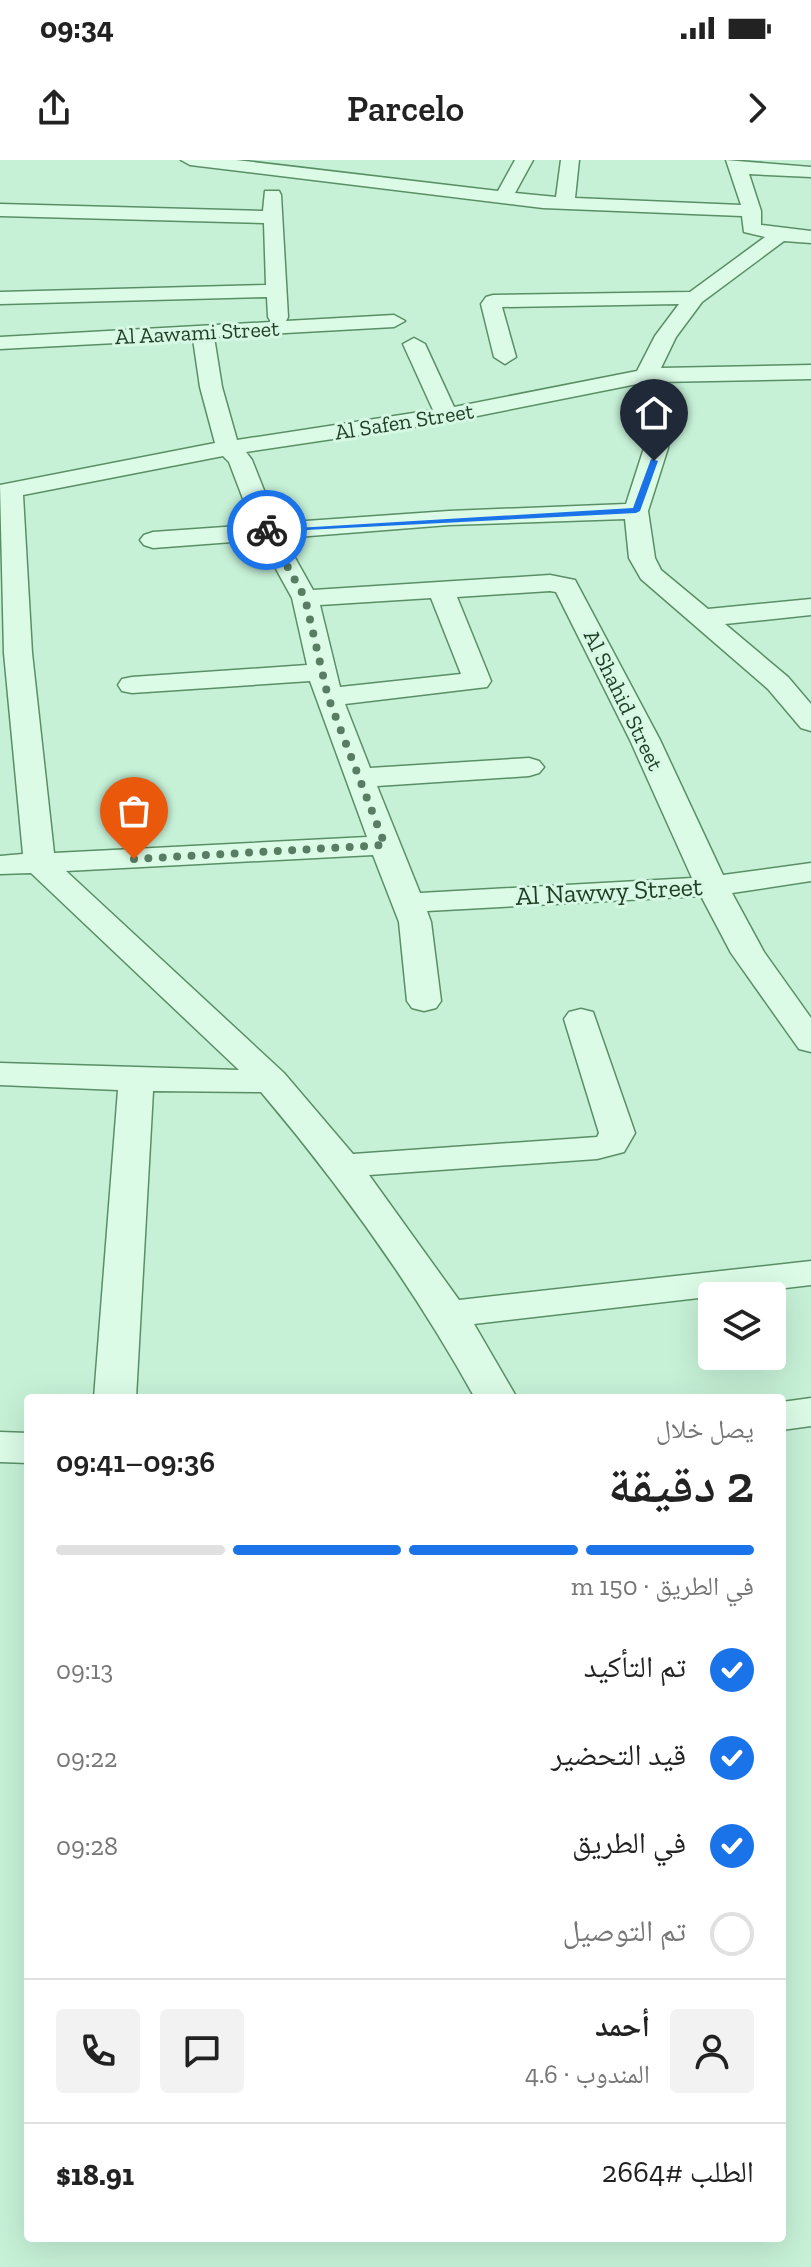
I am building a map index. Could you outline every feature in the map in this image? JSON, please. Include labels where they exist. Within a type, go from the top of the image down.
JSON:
[{"type":"street","points":[[190,160],[283,166],[503,198],[752,211]]},
{"type":"street","points":[[503,198],[524,160]]},
{"type":"street","points":[[565,203],[570,160]]},
{"type":"street","points":[[811,172],[736,164],[752,211],[751,228],[780,235],[811,237]]},
{"type":"street","points":[[278,328],[271,217],[283,166]]},
{"type":"street","points":[[5,215],[271,217]]},
{"type":"street","points":[[780,235],[695,298],[666,336],[646,376],[657,430],[656,448],[636,511],[642,558],[650,574],[778,683],[811,722]]},
{"type":"street","points":[[0,298],[276,291]]},
{"type":"street","points":[[505,357],[491,304],[493,301],[695,298]]},
{"type":"street","name":"Al Aawami Street","points":[[0,343],[394,321]]},
{"type":"street","points":[[203,332],[211,387],[228,448],[240,460],[267,530],[305,598],[324,685],[415,922],[424,1001]]},
{"type":"street","points":[[414,344],[447,415]]},
{"type":"street","name":"Al Safen Street","points":[[5,491],[228,448],[447,415],[646,376],[692,372],[811,372]]},
{"type":"street","points":[[5,491],[40,864],[271,1081],[343,1166],[448,1314],[494,1394]]},
{"type":"street","points":[[153,540],[267,530],[636,511]]},
{"type":"street","name":"Al Shahid Street","points":[[305,598],[550,583],[566,586],[645,740],[712,886],[748,953],[811,1042]]},
{"type":"street","points":[[132,685],[477,681],[441,589]]},
{"type":"street","points":[[701,618],[811,607]]},
{"type":"street","points":[[360,778],[529,767]]},
{"type":"street","points":[[0,865],[385,845]]},
{"type":"street","name":"Al Nawwy Street","points":[[406,903],[712,886],[811,872]]},
{"type":"street","points":[[343,1166],[597,1148],[611,1144],[617,1133],[581,1019]]},
{"type":"street","points":[[0,1074],[136,1080],[271,1081]]},
{"type":"street","points":[[115,1394],[136,1080]]},
{"type":"street","points":[[448,1314],[811,1273]]},
{"type":"street","points":[[786,1415],[811,1412]]},
{"type":"street","points":[[0,1447],[24,1448]]},
{"type":"way so far","points":[[134,859],[385,845],[328,697],[305,598],[267,530]]},
{"type":"route","points":[[267,530],[449,518],[636,511],[654,461]]}]
